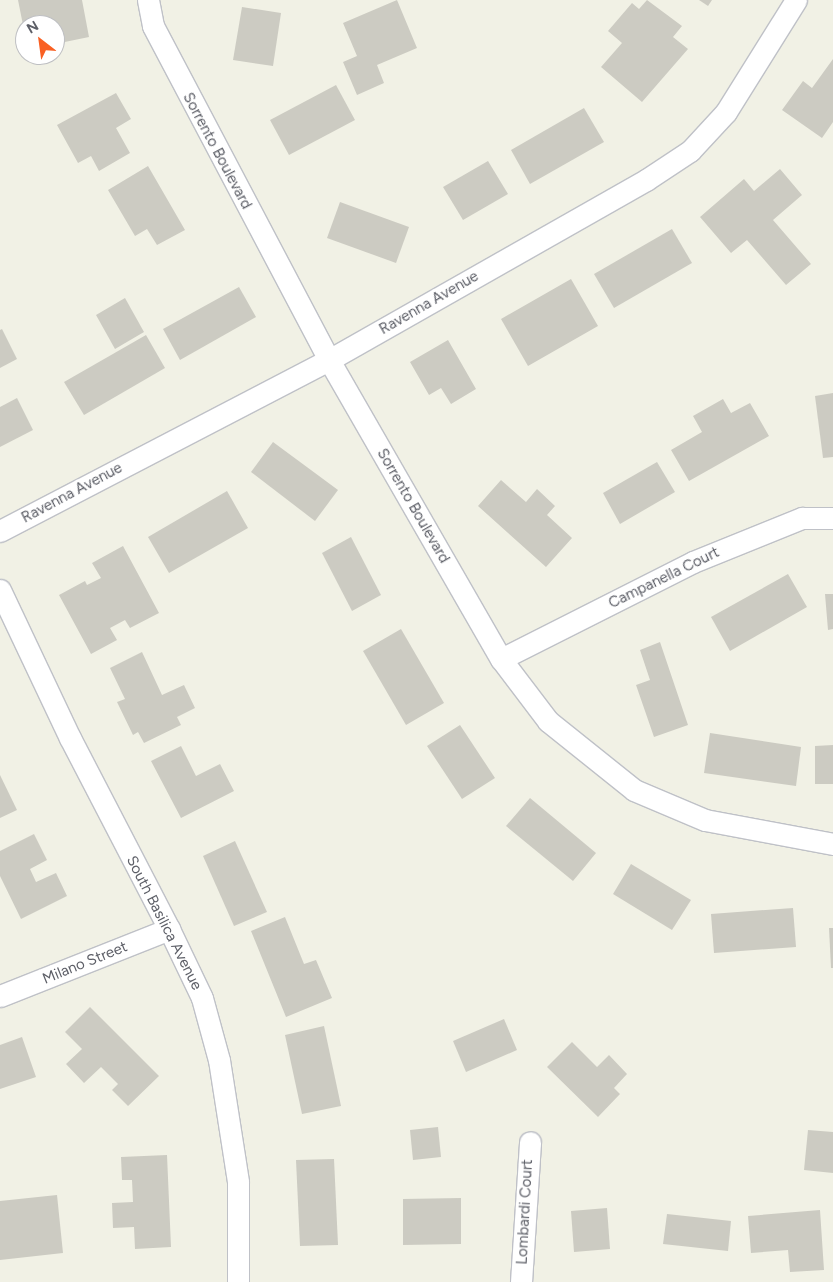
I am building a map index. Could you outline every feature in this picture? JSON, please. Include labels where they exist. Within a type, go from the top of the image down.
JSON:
[{"type":"street","name":"Sorrento Boulevard","points":[[148,0],[153,26],[329,360],[501,659],[548,721],[634,790],[705,820],[833,844]]},
{"type":"street","name":"Ravenna Avenue","points":[[0,531],[329,360],[646,180],[690,151],[726,112],[796,0]]},
{"type":"street","name":"Campanella Court","points":[[501,659],[693,562],[802,518],[833,518]]},
{"type":"street","name":"South Basilica Avenue","points":[[0,590],[70,738],[169,929],[202,998],[219,1060],[238,1182],[238,1282]]},
{"type":"street","name":"Milano Street","points":[[0,996],[169,929]]},
{"type":"street","name":"Lombardi Court","points":[[521,1282],[530,1142]]},
{"type":"building","points":[[18,0],[82,0],[89,37],[65,42],[65,15],[21,15]]},
{"type":"building","points":[[397,0],[417,48],[377,65],[384,83],[357,95],[343,62],[357,56],[343,23]]},
{"type":"building","points":[[647,0],[682,26],[673,37],[688,49],[642,102],[601,67],[622,43],[608,31],[632,3],[639,9]]},
{"type":"building","points":[[699,0],[712,0],[708,6]]},
{"type":"building","points":[[242,7],[281,13],[273,66],[233,60]]},
{"type":"building","points":[[833,59],[833,122],[822,138],[782,110],[803,81],[812,88]]},
{"type":"building","points":[[336,85],[355,120],[289,155],[270,120]]},
{"type":"building","points":[[116,93],[131,119],[116,128],[130,153],[99,171],[91,156],[78,163],[57,125]]},
{"type":"building","points":[[584,108],[604,142],[530,184],[511,150]]},
{"type":"building","points":[[488,161],[508,194],[463,220],[443,187]]},
{"type":"building","points":[[148,166],[185,230],[157,245],[147,229],[135,236],[108,190]]},
{"type":"building","points":[[780,169],[802,195],[773,220],[811,264],[786,285],[747,240],[731,253],[700,217],[744,179],[754,191]]},
{"type":"building","points":[[340,202],[409,227],[396,263],[327,238]]},
{"type":"building","points":[[672,229],[692,263],[614,308],[594,274]]},
{"type":"building","points":[[571,279],[598,326],[528,366],[501,319]]},
{"type":"building","points":[[239,287],[256,317],[180,360],[163,329]]},
{"type":"building","points":[[125,298],[144,332],[115,349],[96,315]]},
{"type":"building","points":[[2,329],[17,359],[0,368],[0,330]]},
{"type":"building","points":[[146,335],[165,368],[84,415],[64,382]]},
{"type":"building","points":[[448,340],[476,389],[451,404],[441,388],[429,395],[410,362]]},
{"type":"building","points":[[833,393],[833,457],[823,458],[815,396]]},
{"type":"building","points":[[17,398],[33,430],[0,447],[0,407]]},
{"type":"building","points":[[723,399],[731,413],[750,403],[769,436],[689,481],[671,450],[702,432],[693,416]]},
{"type":"building","points":[[273,442],[338,490],[315,521],[251,472]]},
{"type":"building","points":[[657,462],[675,492],[620,524],[603,493]]},
{"type":"building","points":[[501,480],[526,502],[537,489],[555,506],[547,515],[572,538],[546,567],[478,506]]},
{"type":"building","points":[[227,491],[248,528],[169,573],[148,537]]},
{"type":"building","points":[[351,537],[381,595],[352,611],[322,553]]},
{"type":"building","points":[[123,546],[159,613],[130,628],[125,620],[110,628],[117,640],[91,654],[59,595],[85,581],[87,585],[101,578],[92,563]]},
{"type":"building","points":[[788,574],[807,607],[730,651],[711,617]]},
{"type":"building","points":[[825,594],[833,594],[833,629],[828,630]]},
{"type":"building","points":[[401,629],[444,703],[406,725],[363,651]]},
{"type":"building","points":[[660,642],[688,725],[654,737],[636,685],[650,680],[640,650]]},
{"type":"building","points":[[142,652],[162,695],[184,685],[195,708],[177,717],[181,725],[144,743],[138,732],[133,735],[117,702],[125,699],[110,668]]},
{"type":"building","points":[[460,725],[495,778],[462,799],[427,746]]},
{"type":"building","points":[[710,733],[801,747],[796,786],[704,773]]},
{"type":"building","points":[[833,745],[833,784],[815,784],[815,746]]},
{"type":"building","points":[[181,746],[196,776],[220,764],[234,791],[181,818],[151,761]]},
{"type":"building","points":[[0,775],[17,810],[0,818]]},
{"type":"building","points":[[530,798],[596,853],[573,881],[506,826]]},
{"type":"building","points":[[34,834],[47,860],[30,869],[36,882],[56,873],[67,896],[21,919],[0,876],[0,851]]},
{"type":"building","points":[[235,841],[267,912],[234,926],[203,856]]},
{"type":"building","points":[[631,864],[691,900],[672,930],[613,894]]},
{"type":"building","points":[[793,908],[796,947],[714,953],[711,914]]},
{"type":"building","points":[[285,917],[304,964],[316,960],[332,998],[286,1017],[251,931]]},
{"type":"building","points":[[829,928],[833,928],[833,968],[831,968]]},
{"type":"building","points":[[90,1007],[159,1076],[128,1106],[112,1090],[118,1084],[101,1067],[84,1083],[66,1064],[82,1049],[65,1032]]},
{"type":"building","points":[[504,1019],[517,1050],[466,1072],[453,1041]]},
{"type":"building","points":[[324,1026],[341,1106],[302,1114],[285,1035]]},
{"type":"building","points":[[22,1037],[36,1077],[0,1089],[0,1045]]},
{"type":"building","points":[[572,1042],[597,1067],[609,1055],[627,1074],[614,1088],[620,1094],[598,1117],[547,1067]]},
{"type":"building","points":[[438,1127],[441,1157],[413,1160],[410,1130]]},
{"type":"building","points":[[808,1130],[833,1132],[833,1173],[804,1170]]},
{"type":"building","points":[[167,1155],[171,1247],[135,1249],[134,1227],[113,1228],[112,1203],[133,1202],[132,1180],[122,1180],[121,1157]]},
{"type":"building","points":[[334,1159],[338,1245],[300,1246],[296,1160]]},
{"type":"building","points":[[57,1195],[63,1253],[0,1260],[0,1201]]},
{"type":"building","points":[[461,1198],[461,1244],[403,1245],[403,1199]]},
{"type":"building","points":[[607,1208],[610,1249],[574,1252],[571,1211]]},
{"type":"building","points":[[820,1210],[824,1270],[790,1272],[788,1250],[751,1253],[748,1216]]},
{"type":"building","points":[[667,1214],[731,1221],[728,1251],[663,1244]]}]
